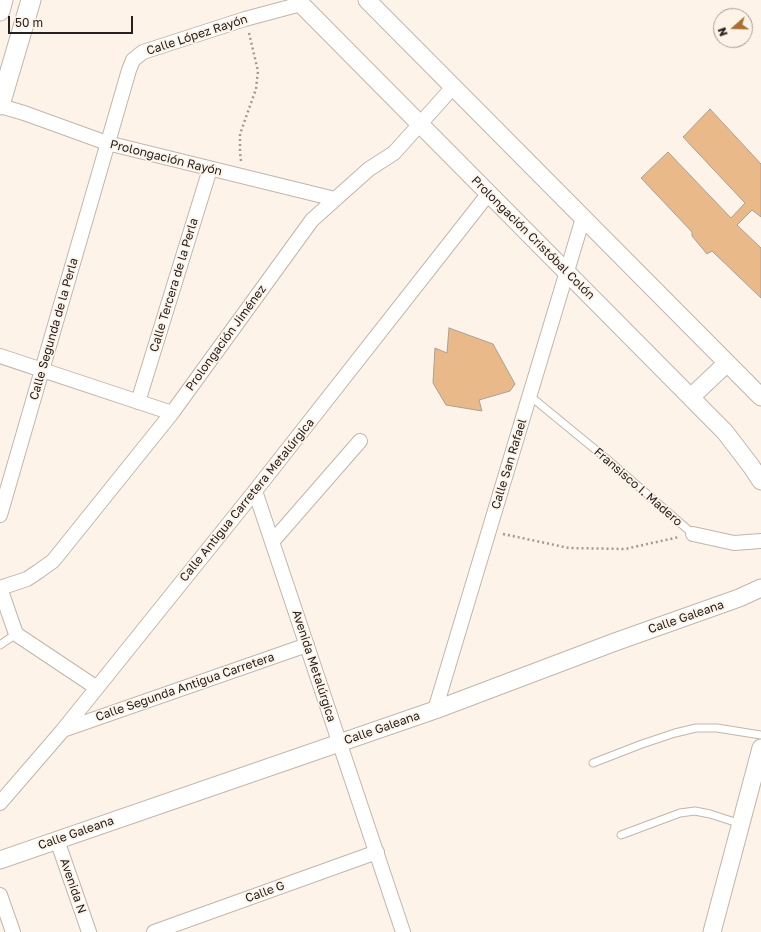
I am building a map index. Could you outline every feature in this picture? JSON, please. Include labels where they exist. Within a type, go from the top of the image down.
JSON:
[{"type":"main road","points":[[0,11],[3,0]]},
{"type":"main road","points":[[0,106],[31,0]]},
{"type":"street","points":[[367,0],[761,397]]},
{"type":"street","name":"Calle López Rayón","points":[[107,143],[128,70],[133,60],[143,52],[299,2]]},
{"type":"street","name":"Prolongación Cristóbal Colón","points":[[299,2],[725,432],[761,481]]},
{"type":"street","name":"Prolongación Jiménez","points":[[0,588],[27,579],[52,561],[172,413],[312,220],[369,169],[394,153],[453,87]]},
{"type":"street","name":"Prolongación Rayón","points":[[0,106],[24,113],[107,143],[335,199]]},
{"type":"street","name":"Calle Segunda de la Perla","points":[[0,515],[107,143]]},
{"type":"street","name":"Calle Tercera de la Perla","points":[[138,402],[210,169]]},
{"type":"street","name":"Calle Antigua Carretera Metalúrgica","points":[[0,803],[97,688],[255,491],[489,193]]},
{"type":"street","name":"Calle San Rafael","points":[[435,710],[583,218]]},
{"type":"street","points":[[0,356],[172,413]]},
{"type":"street","points":[[691,397],[727,363]]},
{"type":"street","points":[[272,542],[360,441]]},
{"type":"street","name":"Avenida Metalúrgica","points":[[255,491],[377,852],[402,932]]},
{"type":"street","name":"Fransisco I. Madero","points":[[694,534],[734,543],[761,541]]},
{"type":"street","points":[[0,588],[16,634],[97,688]]},
{"type":"street","name":"Calle Galeana","points":[[0,860],[435,710],[615,642],[739,598],[761,588]]},
{"type":"street","name":"Calle Segunda Antigua Carretera","points":[[62,730],[307,645]]},
{"type":"street","points":[[712,932],[741,824],[757,777],[761,748]]},
{"type":"street","name":"Avenida N","points":[[57,840],[89,932]]},
{"type":"street","name":"Calle G","points":[[154,932],[377,852]]},
{"type":"street","points":[[0,895],[13,932]]},
{"type":"lane","name":"Fransisco I. Madero","points":[[530,396],[608,460],[694,534]]},
{"type":"lane","points":[[0,645],[16,634]]},
{"type":"lane","points":[[592,763],[675,733],[696,728],[717,728],[761,735]]},
{"type":"lane","points":[[621,835],[680,813],[695,811],[741,824]]},
{"type":"path","points":[[244,177],[240,152],[240,134],[256,89],[258,72],[245,19]]},
{"type":"path","points":[[489,531],[569,548],[593,549],[624,549],[694,534]]},
{"type":"building","points":[[710,109],[761,164],[761,217],[752,210],[737,225],[761,248],[761,298],[712,251],[707,254],[692,236],[692,232],[641,178],[668,152],[731,218],[745,203],[683,137]]},
{"type":"building","points":[[449,328],[493,344],[515,384],[510,391],[479,400],[482,411],[446,405],[433,383],[435,348],[447,353]]}]
